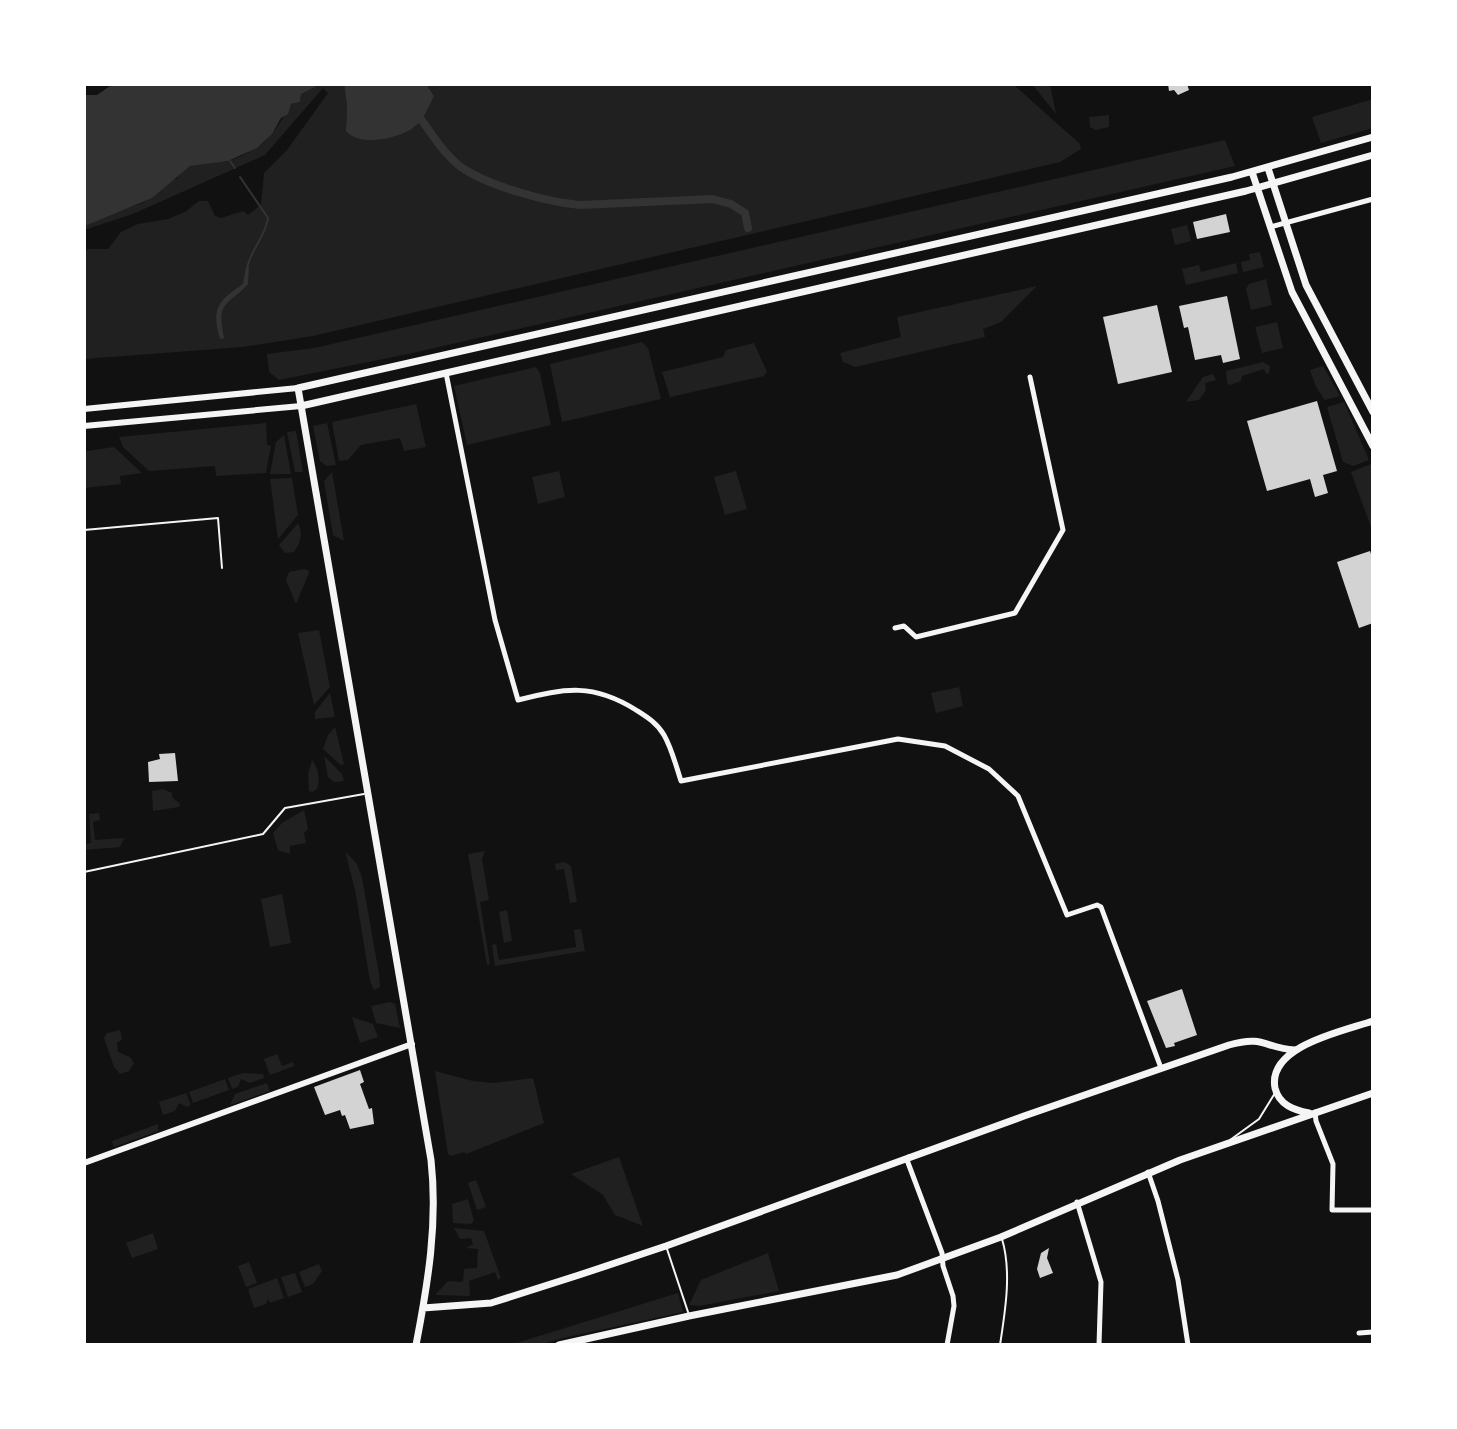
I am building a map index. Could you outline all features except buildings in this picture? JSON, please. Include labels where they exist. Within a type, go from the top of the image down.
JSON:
[{"type":"main road","points":[[416,1345],[431,1257],[434,1205],[430,1152],[298,388],[1252,172],[1373,137]]},
{"type":"main road","points":[[301,406],[1257,188],[1373,155]]},
{"type":"main road","points":[[1268,168],[1306,285],[1371,408],[1355,411]]},
{"type":"main road","points":[[1252,172],[1292,292],[1373,446]]},
{"type":"main road","points":[[842,265],[845,282]]},
{"type":"main road","points":[[1315,1112],[1287,1106],[1275,1088],[1276,1072],[1281,1062],[1295,1050],[1373,1021]]},
{"type":"main road","points":[[423,1308],[491,1303],[666,1246],[909,1156],[1248,1040],[1295,1050]]},
{"type":"main road","points":[[559,1345],[897,1275],[1001,1237],[1148,1172],[1373,1093]]},
{"type":"street","points":[[1270,227],[1373,199]]},
{"type":"street","points":[[446,373],[495,620],[518,700],[563,691],[599,691],[616,698],[648,718],[663,733],[681,781],[898,739],[945,746],[989,769],[1018,796],[1067,915],[1097,905],[1101,907],[1161,1068]]},
{"type":"street","points":[[895,628],[904,626],[916,637],[1015,613],[1063,530],[1030,377]]},
{"type":"street","points":[[84,409],[298,388]]},
{"type":"street","points":[[84,426],[301,406]]},
{"type":"street","points":[[84,1163],[412,1044]]},
{"type":"street","points":[[1315,1112],[1333,1164],[1332,1210],[1373,1210]]},
{"type":"street","points":[[909,1156],[907,1160],[944,1260],[943,1266],[953,1296],[947,1345]]},
{"type":"street","points":[[1148,1172],[1178,1280],[1188,1345]]},
{"type":"street","points":[[1077,1202],[1101,1282],[1099,1345]]},
{"type":"street","points":[[1359,1333],[1373,1332]]},
{"type":"lane","points":[[84,530],[218,518],[222,568]]},
{"type":"lane","points":[[84,872],[263,834],[285,808],[295,804],[369,794]]},
{"type":"lane","points":[[1224,1144],[1259,1119],[1272,1101],[1275,1088]]},
{"type":"lane","points":[[1000,1345],[1007,1281],[1006,1251],[1001,1237]]},
{"type":"lane","points":[[666,1246],[689,1316]]},
{"type":"shaded area","points":[[113,84],[317,84],[301,94],[300,102],[291,104],[288,114],[281,118],[272,134],[257,148],[228,161],[190,166],[152,198],[87,225],[84,223],[84,95],[97,95]]},
{"type":"shaded area","points":[[317,84],[344,84],[346,126],[414,128],[427,112],[434,96],[426,84],[1013,84],[1080,144],[1081,149],[1060,162],[313,336],[242,347],[84,359],[84,257],[87,249],[108,249],[121,232],[138,224],[168,219],[185,212],[199,201],[208,201],[215,216],[221,218],[243,211],[248,215],[261,205],[264,173],[287,150],[328,93],[323,88],[265,155],[133,214],[84,230],[84,223],[142,203],[186,168],[231,160],[256,148],[272,134],[291,104],[300,102],[301,94]]},
{"type":"shaded area","points":[[344,84],[426,84],[434,96],[423,118],[413,128],[388,138],[360,139],[346,131]]},
{"type":"shaded area","points":[[1032,84],[1050,84],[1056,114]]},
{"type":"shaded area","points":[[1373,99],[1373,128],[1321,143],[1312,117]]},
{"type":"shaded area","points":[[1109,115],[1109,127],[1096,130],[1090,127],[1089,117]]},
{"type":"shaded area","points":[[1225,140],[1235,166],[408,354],[279,380],[269,372],[267,354],[314,348]]},
{"type":"shaded area","points":[[1187,225],[1191,241],[1175,245],[1171,229]]},
{"type":"shaded area","points":[[1260,252],[1264,267],[1243,272],[1241,262],[1250,260],[1249,254]]},
{"type":"shaded area","points":[[1236,263],[1238,273],[1186,285],[1182,269],[1199,265],[1201,272]]},
{"type":"shaded area","points":[[246,267],[249,267],[248,284],[225,305],[221,317],[224,338],[220,339],[216,320],[219,306],[243,284]]},
{"type":"shaded area","points":[[1266,279],[1272,305],[1251,310],[1246,289],[1249,284]]},
{"type":"shaded area","points":[[1037,286],[1001,322],[983,329],[985,337],[855,367],[843,362],[840,353],[901,337],[897,317]]},
{"type":"shaded area","points":[[1277,322],[1283,348],[1262,353],[1255,327]]},
{"type":"shaded area","points":[[642,342],[648,348],[661,399],[562,422],[550,364]]},
{"type":"shaded area","points":[[754,343],[767,372],[764,376],[670,397],[662,372],[723,357],[726,350]]},
{"type":"shaded area","points":[[1263,362],[1270,366],[1269,373],[1266,374],[1264,369],[1242,376],[1241,381],[1230,385],[1227,383],[1226,371]]},
{"type":"shaded area","points":[[1323,366],[1340,396],[1325,400],[1316,387],[1310,370]]},
{"type":"shaded area","points":[[536,367],[551,425],[467,445],[454,386]]},
{"type":"shaded area","points":[[1213,374],[1216,380],[1205,383],[1206,390],[1199,400],[1186,402],[1203,377]]},
{"type":"shaded area","points":[[1344,402],[1369,460],[1353,466],[1343,462],[1327,407]]},
{"type":"shaded area","points":[[416,404],[426,447],[404,451],[400,438],[361,445],[348,460],[339,461],[332,422]]},
{"type":"shaded area","points":[[266,423],[267,445],[271,446],[266,473],[216,476],[215,466],[149,471],[123,447],[119,437]]},
{"type":"shaded area","points":[[327,423],[336,465],[326,466],[320,461],[313,426]]},
{"type":"shaded area","points":[[296,431],[303,472],[295,472],[287,432]]},
{"type":"shaded area","points":[[284,435],[291,474],[270,474],[276,442]]},
{"type":"shaded area","points":[[114,447],[142,473],[120,476],[121,484],[84,488],[84,455],[87,451]]},
{"type":"shaded area","points":[[1371,464],[1373,468],[1372,530],[1351,472]]},
{"type":"shaded area","points":[[559,471],[565,497],[538,504],[532,477]]},
{"type":"shaded area","points":[[736,471],[747,509],[725,515],[714,477]]},
{"type":"shaded area","points":[[332,472],[344,541],[333,535],[324,481]]},
{"type":"shaded area","points":[[292,478],[298,515],[278,539],[270,479]]},
{"type":"shaded area","points":[[298,523],[301,534],[298,545],[294,552],[285,553],[279,545]]},
{"type":"shaded area","points":[[303,569],[309,573],[296,604],[286,580],[289,572]]},
{"type":"shaded area","points":[[319,630],[330,687],[314,705],[298,633]]},
{"type":"shaded area","points":[[959,687],[963,706],[936,713],[931,693]]},
{"type":"shaded area","points":[[330,693],[335,717],[315,719],[315,712]]},
{"type":"shaded area","points":[[335,727],[344,764],[341,765],[323,749]]},
{"type":"shaded area","points":[[324,756],[342,774],[344,781],[334,782],[328,777]]},
{"type":"shaded area","points":[[312,760],[319,778],[317,789],[312,792],[309,791],[308,774]]},
{"type":"shaded area","points":[[163,789],[172,793],[179,807],[153,811],[152,791]]},
{"type":"shaded area","points":[[304,810],[308,829],[304,833],[306,843],[290,846],[290,854],[278,850],[273,833],[282,823]]},
{"type":"shaded area","points":[[99,813],[100,820],[93,822],[95,840],[124,838],[120,847],[84,850],[84,844],[91,843],[89,814]]},
{"type":"shaded area","points":[[345,851],[357,864],[362,878],[379,974],[380,987],[374,990],[370,981],[355,890]]},
{"type":"shaded area","points":[[485,851],[482,859],[489,900],[480,902],[490,964],[487,965],[468,854]]},
{"type":"shaded area","points":[[565,862],[571,866],[577,902],[570,903],[564,869],[556,870],[555,864]]},
{"type":"shaded area","points":[[282,894],[291,943],[270,947],[261,899]]},
{"type":"shaded area","points":[[507,910],[512,941],[504,943],[499,912]]},
{"type":"shaded area","points":[[581,929],[585,951],[495,966],[492,945],[496,944],[499,960],[576,947],[574,930]]},
{"type":"shaded area","points":[[390,1002],[395,1004],[400,1028],[376,1023],[371,1006]]},
{"type":"shaded area","points":[[352,1017],[373,1024],[378,1037],[360,1043]]},
{"type":"shaded area","points":[[120,1030],[122,1039],[117,1043],[118,1052],[130,1057],[134,1063],[129,1071],[120,1074],[114,1067],[104,1038],[107,1033]]},
{"type":"shaded area","points":[[277,1054],[282,1066],[293,1062],[294,1066],[270,1075],[264,1059]]},
{"type":"shaded area","points":[[435,1071],[493,1083],[533,1078],[544,1123],[466,1154],[451,1156],[448,1154]]},
{"type":"shaded area","points":[[243,1073],[263,1074],[264,1078],[250,1083],[241,1079],[238,1087],[232,1089],[228,1078]]},
{"type":"shaded area","points":[[225,1079],[229,1090],[193,1103],[189,1092]]},
{"type":"shaded area","points":[[267,1083],[270,1091],[230,1105],[235,1094]]},
{"type":"shaded area","points":[[186,1093],[191,1105],[187,1107],[179,1103],[175,1111],[163,1115],[159,1102]]},
{"type":"shaded area","points":[[158,1124],[158,1131],[114,1147],[112,1141]]},
{"type":"shaded area","points":[[619,1157],[643,1226],[615,1215],[603,1195],[571,1174]]},
{"type":"shaded area","points":[[476,1180],[486,1207],[477,1210],[468,1183]]},
{"type":"shaded area","points":[[468,1199],[474,1221],[471,1224],[453,1223],[452,1204]]},
{"type":"shaded area","points":[[454,1228],[484,1231],[501,1278],[498,1280],[495,1272],[469,1281],[470,1296],[435,1295],[448,1281],[463,1282],[464,1269],[477,1268],[478,1249],[466,1248],[473,1244],[471,1238],[460,1239]]},
{"type":"shaded area","points":[[153,1233],[158,1249],[132,1258],[126,1243]]},
{"type":"shaded area","points":[[768,1253],[779,1291],[699,1306],[689,1305],[701,1280]]},
{"type":"shaded area","points":[[249,1262],[257,1283],[246,1287],[238,1266]]},
{"type":"shaded area","points":[[319,1264],[322,1271],[313,1284],[305,1287],[299,1272]]},
{"type":"shaded area","points":[[295,1273],[302,1292],[288,1297],[281,1277]]},
{"type":"shaded area","points":[[277,1278],[284,1298],[270,1303],[268,1299],[266,1304],[254,1308],[248,1289]]},
{"type":"shaded area","points":[[678,1293],[683,1312],[539,1345],[510,1345]]},
{"type":"waterway","points":[[421,119],[455,162],[502,187],[580,205],[712,199],[731,204],[745,213],[748,228]]},
{"type":"waterway","points":[[230,161],[235,168]]},
{"type":"waterway","points":[[240,177],[268,218],[247,269]]}]
